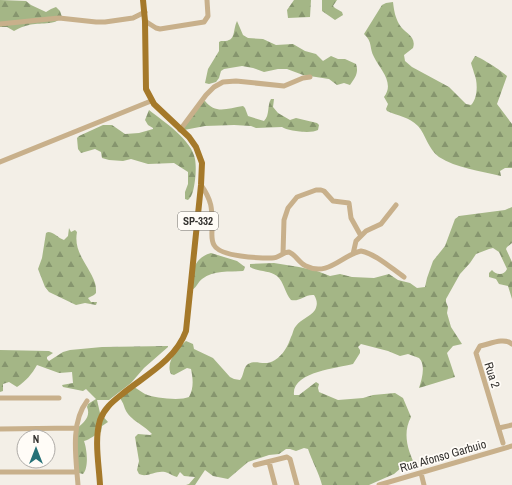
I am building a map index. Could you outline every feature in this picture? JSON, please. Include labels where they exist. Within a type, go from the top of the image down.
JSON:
[{"type":"main road","points":[[143,0],[145,21],[146,85],[151,101]]},
{"type":"main road","name":"SP-332","points":[[100,485],[98,430],[100,420],[106,409],[172,355],[183,339],[186,331],[202,163],[199,151],[193,142],[151,101]]},
{"type":"street","points":[[145,21],[158,29],[204,22],[208,16],[207,0]]},
{"type":"street","points":[[0,24],[59,18],[104,22],[133,18],[144,12]]},
{"type":"street","points":[[180,130],[206,95],[222,82],[236,81],[284,86],[303,78],[310,77]]},
{"type":"street","points":[[0,162],[151,101]]},
{"type":"street","points":[[201,186],[211,202],[212,240],[218,250],[232,254],[274,258],[291,252],[305,265],[318,269],[326,268],[361,251],[385,263],[404,277]]},
{"type":"street","points":[[282,254],[283,225],[288,208],[297,197],[316,190],[324,191],[333,201],[348,203],[351,218],[361,236]]},
{"type":"street","points":[[353,254],[356,241],[366,231],[381,224],[396,205]]},
{"type":"street","name":"Rua 2","points":[[503,443],[476,353],[480,346],[504,340],[512,344]]},
{"type":"street","points":[[0,398],[59,398]]},
{"type":"street","points":[[78,485],[75,428],[81,410],[87,400]]},
{"type":"street","points":[[499,428],[512,425]]},
{"type":"street","points":[[0,429],[75,428]]},
{"type":"street","name":"Rua Afonso Garbuio","points":[[379,485],[512,446]]},
{"type":"street","points":[[255,465],[287,457],[290,458],[297,485]]},
{"type":"street","points":[[269,462],[275,485]]},
{"type":"street","points":[[0,472],[77,472]]},
{"type":"street","points":[[421,473],[424,485]]},
{"type":"green space","points":[[0,0],[26,1],[46,12],[56,7],[60,11],[62,17],[55,22],[27,25],[14,31],[7,27],[0,27]]},
{"type":"green space","points":[[294,0],[311,0],[310,17],[288,18],[287,10]]},
{"type":"green space","points":[[322,0],[337,0],[333,6],[342,12],[343,15],[335,20],[322,11]]},
{"type":"green space","points":[[393,2],[399,24],[412,38],[414,44],[413,48],[404,55],[405,61],[412,67],[449,87],[466,104],[471,105],[477,90],[471,63],[475,56],[491,64],[507,76],[497,104],[512,124],[512,168],[505,168],[500,171],[501,176],[461,167],[446,161],[435,154],[415,123],[387,111],[386,109],[388,104],[384,97],[388,87],[387,81],[373,54],[370,42],[364,34],[382,5]]},
{"type":"green space","points":[[237,21],[243,35],[248,38],[263,39],[276,45],[293,44],[305,51],[316,54],[323,61],[331,56],[338,59],[345,59],[356,64],[357,73],[355,78],[350,85],[344,83],[337,85],[329,79],[303,75],[287,69],[264,72],[242,66],[224,69],[221,71],[216,82],[209,84],[205,83],[208,69],[219,51],[219,42],[230,40],[232,38]]},
{"type":"green space","points":[[271,99],[274,99],[273,107],[278,113],[290,120],[296,118],[317,123],[319,125],[318,130],[300,132],[282,127],[256,128],[251,126],[234,125],[205,126],[184,130],[184,123],[202,101],[205,101],[213,108],[222,110],[243,106],[248,116],[264,121],[267,116]]},
{"type":"green space","points":[[149,110],[183,138],[193,152],[196,169],[194,188],[188,200],[185,199],[185,192],[188,184],[188,172],[174,163],[148,164],[131,159],[123,161],[109,160],[102,158],[101,152],[95,149],[81,153],[78,149],[77,138],[79,136],[103,125],[112,125],[125,134],[139,133],[153,129],[145,120]]},
{"type":"green space","points":[[512,207],[512,243],[506,249],[512,262],[512,299],[508,286],[499,284],[496,279],[489,277],[489,273],[492,270],[496,273],[502,274],[507,269],[499,252],[493,248],[476,254],[460,274],[446,299],[448,307],[447,313],[451,327],[462,344],[453,346],[447,353],[455,377],[419,388],[423,368],[419,358],[408,354],[400,356],[388,351],[361,344],[358,347],[360,353],[353,364],[317,372],[307,376],[295,387],[294,395],[299,395],[316,382],[319,384],[319,392],[338,400],[395,393],[403,398],[411,417],[408,423],[407,442],[416,467],[411,468],[401,462],[401,468],[394,474],[369,485],[322,485],[308,449],[304,448],[296,451],[286,449],[279,454],[269,455],[248,462],[228,479],[213,476],[205,470],[195,485],[186,485],[189,484],[195,477],[184,476],[180,472],[177,477],[166,472],[145,475],[139,474],[137,470],[139,461],[135,437],[138,434],[152,434],[129,415],[120,397],[134,387],[145,394],[154,397],[173,399],[189,397],[193,383],[191,369],[187,368],[174,375],[171,374],[170,369],[173,356],[179,347],[186,341],[193,344],[194,349],[213,358],[230,377],[240,380],[246,365],[254,362],[271,362],[280,356],[287,347],[295,327],[315,310],[317,302],[314,295],[297,300],[291,300],[277,276],[253,269],[250,267],[250,264],[274,263],[317,271],[330,276],[340,274],[352,277],[374,278],[389,274],[398,280],[410,283],[417,288],[425,287],[433,261],[445,246],[455,219],[459,216],[505,210]]},
{"type":"green space","points":[[69,228],[71,232],[75,230],[77,232],[76,239],[79,253],[95,283],[96,293],[88,298],[91,302],[97,302],[96,305],[85,303],[76,305],[49,292],[45,287],[38,269],[42,258],[46,233],[52,233],[64,240],[68,236]]},
{"type":"green space","points":[[211,253],[237,261],[245,267],[244,270],[212,274],[202,279],[192,290],[194,267],[200,259]]},
{"type":"green space","points":[[168,346],[144,368],[131,383],[109,400],[97,400],[100,413],[108,422],[102,426],[101,432],[84,441],[87,453],[87,463],[83,474],[79,473],[76,461],[77,428],[84,422],[87,416],[88,404],[96,399],[86,389],[83,391],[63,387],[62,385],[73,383],[72,372],[59,373],[37,365],[20,385],[17,387],[9,382],[3,384],[3,391],[0,392],[0,350],[49,351],[53,353],[47,357],[49,361],[63,352],[70,350],[102,347]]}]
